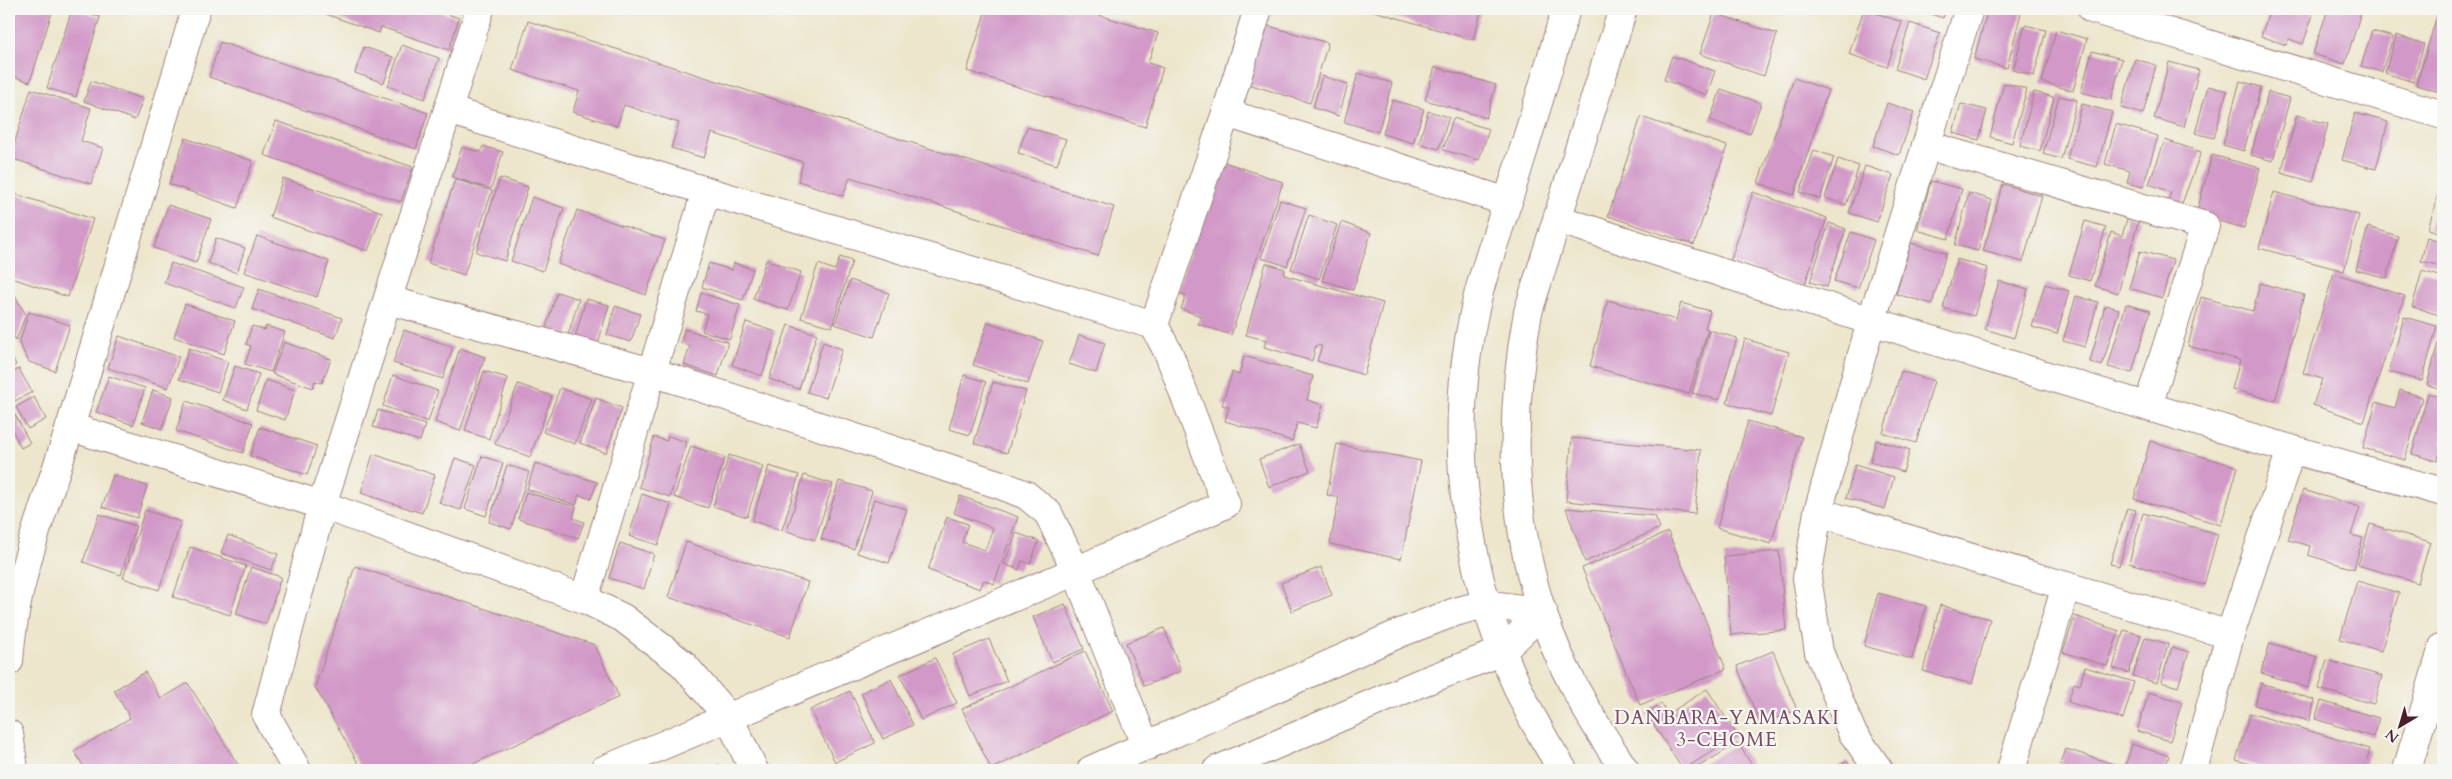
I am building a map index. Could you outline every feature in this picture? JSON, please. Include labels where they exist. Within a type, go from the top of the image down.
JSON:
[{"type":"street","points":[[9,661],[10,639],[32,543],[70,427],[196,9]]},
{"type":"street","points":[[297,770],[266,715],[322,505],[480,9]]},
{"type":"street","points":[[604,770],[1076,571],[1226,504],[1168,354],[1154,325],[1226,114],[1258,9]]},
{"type":"street","points":[[1563,770],[1522,700],[1501,652],[1485,604],[1473,554],[1465,503],[1462,452],[1463,401],[1468,350],[1477,300],[1566,9]]},
{"type":"street","points":[[1622,9],[1528,312],[1520,357],[1515,404],[1514,451],[1524,544],[1543,612],[1569,677],[1591,718],[1625,770]]},
{"type":"street","points":[[1879,770],[1852,732],[1819,652],[1807,578],[1818,512],[1871,322],[1969,9]]},
{"type":"street","points":[[2092,9],[2443,115]]},
{"type":"street","points":[[448,110],[706,191],[1154,325]]},
{"type":"street","points":[[1226,114],[1508,202]]},
{"type":"street","points":[[1926,145],[2205,226],[2148,406]]},
{"type":"street","points":[[584,599],[706,191]]},
{"type":"street","points":[[1558,219],[1871,322],[2291,450],[2443,492]]},
{"type":"street","points":[[388,300],[652,372],[1001,485],[1026,495],[1048,513],[1076,571],[1146,747]]},
{"type":"street","points":[[70,427],[322,505],[584,599],[623,618],[683,664],[729,718],[754,770]]},
{"type":"street","points":[[2193,770],[2230,635],[2291,450]]},
{"type":"street","points":[[1818,512],[2230,635]]},
{"type":"street","points":[[2010,770],[2066,586]]},
{"type":"street","points":[[1091,770],[1400,634],[1455,612],[1485,604],[1543,612]]},
{"type":"street","points":[[1217,770],[1420,683],[1501,652],[1543,612]]},
{"type":"street","points":[[2407,770],[2443,647]]},
{"type":"street","points":[[9,734],[14,770]]},
{"type":"building","points":[[9,9],[53,9],[30,82],[9,75]]},
{"type":"building","points":[[72,9],[100,17],[76,97],[47,88]]},
{"type":"building","points":[[321,9],[432,9],[459,18],[449,50],[381,27],[379,33],[320,12]]},
{"type":"building","points":[[986,9],[1079,9],[1158,33],[1148,63],[1163,68],[1145,127],[967,71]]},
{"type":"building","points":[[1367,9],[1482,9],[1473,40]]},
{"type":"building","points":[[1864,9],[1902,22],[1887,67],[1849,54]]},
{"type":"building","points":[[1915,9],[1946,9],[1943,18]]},
{"type":"building","points":[[1988,9],[2006,9],[2021,13],[2007,68],[1974,59]]},
{"type":"building","points":[[2270,9],[2315,9],[2303,44],[2289,39],[2286,45],[2261,36]]},
{"type":"building","points":[[2328,9],[2362,9],[2345,64],[2313,54]]},
{"type":"building","points":[[2439,9],[2443,9],[2443,93],[2416,85]]},
{"type":"building","points":[[1714,13],[1777,34],[1764,76],[1700,54]]},
{"type":"building","points":[[528,21],[1114,207],[1098,256],[850,177],[843,196],[798,181],[803,162],[712,133],[704,158],[671,148],[679,123],[624,105],[617,126],[573,112],[579,91],[512,70]]},
{"type":"building","points":[[1910,23],[1940,33],[1924,79],[1895,69]]},
{"type":"building","points":[[1262,24],[1328,43],[1310,103],[1245,83]]},
{"type":"building","points":[[2025,25],[2046,30],[2034,76],[2013,70]]},
{"type":"building","points":[[2056,30],[2087,39],[2073,91],[2042,82]]},
{"type":"building","points":[[2372,31],[2393,37],[2382,72],[2361,66]]},
{"type":"building","points":[[2396,35],[2424,44],[2413,82],[2385,73]]},
{"type":"building","points":[[220,42],[428,113],[416,149],[209,77]]},
{"type":"building","points":[[402,45],[439,58],[425,99],[388,86]]},
{"type":"building","points":[[364,47],[393,57],[384,83],[355,73]]},
{"type":"building","points":[[2092,51],[2122,59],[2111,100],[2081,92]]},
{"type":"building","points":[[1672,56],[1715,71],[1707,95],[1664,80]]},
{"type":"building","points":[[2135,59],[2156,65],[2143,114],[2121,108]]},
{"type":"building","points":[[2169,62],[2199,70],[2184,127],[2154,118]]},
{"type":"building","points":[[1435,67],[1496,85],[1486,118],[1425,100]]},
{"type":"building","points":[[1358,73],[1392,83],[1378,132],[1344,122]]},
{"type":"building","points":[[1322,76],[1348,84],[1339,116],[1313,108]]},
{"type":"building","points":[[1794,78],[1828,90],[1794,195],[1758,183]]},
{"type":"building","points":[[91,81],[143,99],[135,120],[84,101]]},
{"type":"building","points":[[2240,81],[2261,87],[2244,151],[2223,145]]},
{"type":"building","points":[[2004,83],[2027,89],[2012,143],[1990,137]]},
{"type":"building","points":[[2208,86],[2227,91],[2214,138],[2195,133]]},
{"type":"building","points":[[31,89],[91,108],[81,141],[103,148],[91,184],[10,158]]},
{"type":"building","points":[[1721,89],[1761,103],[1750,134],[1710,120]]},
{"type":"building","points":[[2034,92],[2054,97],[2040,151],[2020,146]]},
{"type":"building","points":[[2268,92],[2290,98],[2273,161],[2251,155]]},
{"type":"building","points":[[2059,96],[2077,100],[2061,159],[2043,154]]},
{"type":"building","points":[[1392,100],[1424,109],[1413,143],[1383,134]]},
{"type":"building","points":[[1887,103],[1914,112],[1899,155],[1873,146]]},
{"type":"building","points":[[1961,104],[1987,110],[1979,140],[1953,133]]},
{"type":"building","points":[[2082,104],[2112,112],[2097,167],[2067,159]]},
{"type":"building","points":[[1428,111],[1449,117],[1439,149],[1419,143]]},
{"type":"building","points":[[2355,113],[2388,122],[2376,169],[2342,160]]},
{"type":"building","points":[[2297,115],[2328,124],[2313,182],[2281,173]]},
{"type":"building","points":[[1641,117],[1727,146],[1694,245],[1608,216]]},
{"type":"building","points":[[1453,118],[1489,129],[1479,160],[1443,150]]},
{"type":"building","points":[[276,121],[413,167],[401,202],[264,155]]},
{"type":"building","points":[[2116,124],[2158,136],[2143,187],[2127,183],[2130,171],[2105,164]]},
{"type":"building","points":[[1027,127],[1066,139],[1057,165],[1018,153]]},
{"type":"building","points":[[185,138],[253,161],[237,208],[169,184]]},
{"type":"building","points":[[2165,140],[2201,152],[2181,206],[2168,201],[2171,192],[2149,184]]},
{"type":"building","points":[[483,146],[503,152],[491,189],[452,177],[462,147],[481,152]]},
{"type":"building","points":[[1814,150],[1834,157],[1820,199],[1800,192]]},
{"type":"building","points":[[2212,155],[2260,168],[2244,228],[2196,215]]},
{"type":"building","points":[[1838,159],[1859,166],[1846,205],[1825,198]]},
{"type":"building","points":[[1221,161],[1283,182],[1231,335],[1198,324],[1201,316],[1181,309],[1186,295],[1176,292]]},
{"type":"building","points":[[1865,166],[1893,175],[1877,222],[1849,213]]},
{"type":"building","points":[[283,178],[382,212],[368,251],[270,217]]},
{"type":"building","points":[[500,178],[528,187],[505,261],[476,252]]},
{"type":"building","points":[[455,179],[492,191],[464,275],[428,263]]},
{"type":"building","points":[[1931,181],[1962,189],[1948,239],[1917,230]]},
{"type":"building","points":[[2003,184],[2042,196],[2023,262],[1983,251]]},
{"type":"building","points":[[9,192],[93,219],[68,297],[9,277]]},
{"type":"building","points":[[1753,192],[1827,218],[1804,287],[1730,262]]},
{"type":"building","points":[[2274,192],[2359,215],[2344,271],[2259,248]]},
{"type":"building","points":[[1969,193],[1992,200],[1978,251],[1955,245]]},
{"type":"building","points":[[2438,194],[2443,196],[2443,233],[2428,229]]},
{"type":"building","points":[[532,197],[564,208],[543,271],[511,261]]},
{"type":"building","points":[[1280,200],[1306,208],[1287,266],[1261,258]]},
{"type":"building","points":[[168,205],[211,219],[196,263],[154,248]]},
{"type":"building","points":[[577,210],[665,240],[646,295],[558,264]]},
{"type":"building","points":[[1309,215],[1337,225],[1319,279],[1291,269]]},
{"type":"building","points":[[2128,216],[2139,219],[2118,293],[2095,286],[2111,232],[2122,236]]},
{"type":"building","points":[[2085,221],[2106,227],[2090,281],[2069,275]]},
{"type":"building","points":[[1341,222],[1371,233],[1353,290],[1322,280]]},
{"type":"building","points":[[1829,223],[1846,229],[1827,287],[1810,282]]},
{"type":"building","points":[[2368,227],[2398,236],[2387,278],[2356,270]]},
{"type":"building","points":[[1851,232],[1874,240],[1858,288],[1834,281]]},
{"type":"building","points":[[257,236],[329,261],[317,297],[244,272]]},
{"type":"building","points":[[2427,237],[2443,242],[2442,266],[2421,261]]},
{"type":"building","points":[[216,238],[245,248],[237,273],[208,263]]},
{"type":"building","points":[[1911,243],[1946,253],[1932,304],[1896,294]]},
{"type":"building","points":[[2140,251],[2173,260],[2162,298],[2129,288]]},
{"type":"building","points":[[840,257],[852,261],[832,327],[801,318],[818,264],[835,270]]},
{"type":"building","points":[[1957,259],[1988,268],[1974,316],[1943,308]]},
{"type":"building","points":[[766,260],[801,272],[788,310],[753,299]]},
{"type":"building","points":[[171,263],[244,287],[236,308],[164,283]]},
{"type":"building","points":[[709,263],[732,270],[734,263],[753,269],[743,300],[702,287]]},
{"type":"building","points":[[1266,263],[1285,269],[1284,275],[1383,303],[1364,375],[1317,361],[1322,346],[1316,345],[1312,361],[1264,347],[1266,340],[1246,335]]},
{"type":"building","points":[[2422,271],[2443,277],[2443,316],[2412,307]]},
{"type":"building","points":[[2334,273],[2405,296],[2364,422],[2313,405],[2322,379],[2303,373]]},
{"type":"building","points":[[850,280],[889,293],[874,337],[835,324]]},
{"type":"building","points":[[1999,281],[2028,289],[2014,338],[1985,329]]},
{"type":"building","points":[[2260,283],[2304,295],[2275,401],[2232,389],[2240,360],[2188,346],[2201,297],[2253,311]]},
{"type":"building","points":[[2045,284],[2069,291],[2057,334],[2032,327]]},
{"type":"building","points":[[259,289],[342,318],[335,338],[252,309]]},
{"type":"building","points":[[557,292],[579,299],[568,335],[546,328]]},
{"type":"building","points":[[701,293],[740,305],[730,339],[702,331],[707,314],[696,311]]},
{"type":"building","points":[[14,294],[26,315],[16,340],[9,328],[9,298]]},
{"type":"building","points":[[2076,296],[2098,302],[2085,347],[2063,341]]},
{"type":"building","points":[[586,299],[609,305],[598,344],[575,337]]},
{"type":"building","points":[[1608,300],[1676,320],[1681,303],[1710,311],[1705,328],[1708,329],[1689,394],[1590,366]]},
{"type":"building","points":[[185,304],[235,321],[224,354],[174,337]]},
{"type":"building","points":[[2126,304],[2150,311],[2132,373],[2108,367]]},
{"type":"building","points":[[2105,305],[2119,309],[2102,366],[2090,362]]},
{"type":"building","points":[[615,306],[640,314],[631,342],[607,335]]},
{"type":"building","points":[[29,312],[70,325],[55,371],[29,362],[19,343]]},
{"type":"building","points":[[2404,317],[2437,326],[2422,381],[2389,372]]},
{"type":"building","points":[[746,322],[776,332],[762,376],[732,365]]},
{"type":"building","points":[[988,322],[1043,341],[1028,384],[973,365]]},
{"type":"building","points":[[788,325],[817,334],[799,389],[769,379]]},
{"type":"building","points":[[252,326],[265,330],[266,326],[285,332],[271,372],[245,364],[251,346],[246,344]]},
{"type":"building","points":[[684,329],[728,342],[718,376],[684,365],[690,346],[681,343]]},
{"type":"building","points":[[404,330],[453,347],[443,379],[393,363]]},
{"type":"building","points":[[1709,330],[1737,338],[1719,400],[1692,393]]},
{"type":"building","points":[[1079,335],[1105,343],[1096,373],[1069,364]]},
{"type":"building","points":[[119,336],[179,357],[168,388],[108,368]]},
{"type":"building","points":[[1745,339],[1789,352],[1771,416],[1727,403]]},
{"type":"building","points":[[284,342],[331,359],[322,383],[315,381],[313,388],[272,374]]},
{"type":"building","points":[[823,342],[842,349],[826,398],[807,392]]},
{"type":"building","points":[[2438,343],[2443,344],[2443,389],[2427,385]]},
{"type":"building","points":[[189,348],[228,362],[218,392],[179,379]]},
{"type":"building","points":[[460,348],[485,357],[460,431],[435,422]]},
{"type":"building","points":[[9,350],[16,365],[9,369]]},
{"type":"building","points":[[1244,356],[1313,376],[1307,400],[1323,405],[1316,428],[1297,423],[1292,441],[1225,421],[1229,407],[1222,405],[1232,372],[1239,375]]},
{"type":"building","points":[[235,366],[259,374],[247,409],[223,400]]},
{"type":"building","points":[[19,369],[32,392],[15,401],[9,388],[9,374]]},
{"type":"building","points":[[484,371],[508,378],[489,439],[465,431]]},
{"type":"building","points":[[1901,371],[1934,381],[1916,443],[1883,433]]},
{"type":"building","points":[[393,375],[438,391],[428,422],[383,406]]},
{"type":"building","points":[[964,375],[986,382],[970,435],[949,429]]},
{"type":"building","points":[[109,376],[145,388],[133,425],[96,412]]},
{"type":"building","points":[[266,380],[295,390],[285,420],[256,410]]},
{"type":"building","points":[[993,382],[1026,391],[1007,453],[974,443]]},
{"type":"building","points":[[518,384],[552,396],[530,457],[495,444]]},
{"type":"building","points":[[560,388],[592,399],[575,444],[543,432]]},
{"type":"building","points":[[153,390],[173,397],[162,429],[142,422]]},
{"type":"building","points":[[2400,390],[2422,397],[2405,460],[2363,448],[2376,402],[2395,408]]},
{"type":"building","points":[[2428,393],[2443,398],[2443,456],[2439,455],[2437,461],[2412,454]]},
{"type":"building","points":[[34,397],[46,419],[28,429],[16,407]]},
{"type":"building","points":[[596,398],[622,408],[606,453],[580,443]]},
{"type":"building","points":[[186,401],[253,423],[243,453],[176,431]]},
{"type":"building","points":[[378,410],[425,425],[420,441],[373,427]]},
{"type":"building","points":[[13,411],[30,443],[21,448],[9,424],[9,414]]},
{"type":"building","points":[[1748,421],[1802,437],[1771,544],[1717,528]]},
{"type":"building","points":[[260,427],[317,446],[307,475],[250,456]]},
{"type":"building","points":[[668,436],[687,442],[670,497],[639,487],[654,437],[667,441]]},
{"type":"building","points":[[1572,438],[1701,450],[1695,514],[1566,501]]},
{"type":"building","points":[[1876,440],[1910,450],[1903,472],[1870,462]]},
{"type":"building","points":[[2150,441],[2238,467],[2221,525],[2134,499]]},
{"type":"building","points":[[1299,444],[1310,471],[1269,487],[1259,459]]},
{"type":"building","points":[[1337,444],[1421,461],[1401,559],[1330,544],[1339,497],[1327,495]]},
{"type":"building","points":[[691,446],[725,457],[708,508],[674,497]]},
{"type":"building","points":[[373,454],[435,475],[422,513],[361,493]]},
{"type":"building","points":[[729,455],[763,466],[747,517],[713,506]]},
{"type":"building","points":[[482,456],[503,463],[486,516],[465,509]]},
{"type":"building","points":[[455,458],[476,465],[461,510],[439,503]]},
{"type":"building","points":[[535,463],[597,482],[591,499],[579,495],[576,505],[527,489]]},
{"type":"building","points":[[507,465],[529,472],[511,529],[489,522]]},
{"type":"building","points":[[1855,465],[1894,477],[1885,509],[1846,498]]},
{"type":"building","points":[[769,466],[799,475],[782,530],[752,521]]},
{"type":"building","points":[[113,475],[147,486],[137,518],[102,507]]},
{"type":"building","points":[[804,475],[833,484],[815,540],[787,531]]},
{"type":"building","points":[[839,481],[872,491],[854,549],[821,539]]},
{"type":"building","points":[[2303,490],[2360,507],[2351,535],[2363,538],[2354,569],[2308,555],[2310,546],[2288,540]]},
{"type":"building","points":[[526,492],[576,507],[573,518],[584,522],[578,538],[518,519]]},
{"type":"building","points":[[642,494],[671,504],[658,545],[629,536]]},
{"type":"building","points":[[960,496],[1018,517],[994,584],[984,580],[980,589],[928,570],[947,517],[968,524],[962,542],[985,550],[993,528],[954,513]]},
{"type":"building","points":[[874,499],[907,509],[889,563],[857,553]]},
{"type":"building","points":[[1566,508],[1655,516],[1660,528],[1585,562]]},
{"type":"building","points":[[2127,508],[2136,510],[2119,566],[2110,564]]},
{"type":"building","points":[[145,510],[181,522],[159,590],[123,578]]},
{"type":"building","points":[[2143,513],[2218,534],[2204,585],[2129,563]]},
{"type":"building","points":[[99,514],[136,526],[121,575],[83,562]]},
{"type":"building","points":[[2370,524],[2430,542],[2418,583],[2358,565]]},
{"type":"building","points":[[1668,532],[1726,669],[1640,705],[1582,568]]},
{"type":"building","points":[[1016,533],[1039,541],[1030,564],[1022,561],[1019,570],[1004,564]]},
{"type":"building","points":[[228,535],[278,554],[271,570],[221,553]]},
{"type":"building","points":[[686,542],[808,582],[790,637],[668,597]]},
{"type":"building","points":[[620,543],[654,554],[644,589],[609,578]]},
{"type":"building","points":[[190,547],[246,566],[230,615],[173,597]]},
{"type":"building","points":[[1779,551],[1786,630],[1731,635],[1724,556]]},
{"type":"building","points":[[355,566],[595,645],[619,697],[460,770],[362,770],[315,687]]},
{"type":"building","points":[[251,567],[281,577],[266,624],[236,614]]},
{"type":"building","points":[[1321,567],[1332,595],[1292,611],[1281,583]]},
{"type":"building","points":[[2357,581],[2399,593],[2381,651],[2340,639]]},
{"type":"building","points":[[1878,593],[1926,606],[1912,659],[1864,646]]},
{"type":"building","points":[[1065,604],[1084,649],[1052,662],[1033,617]]},
{"type":"building","points":[[1940,605],[1990,619],[1972,684],[1923,671]]},
{"type":"building","points":[[2075,616],[2119,631],[2107,666],[2063,652]]},
{"type":"building","points":[[1164,628],[1181,671],[1144,686],[1126,643]]},
{"type":"building","points":[[2124,630],[2141,635],[2129,673],[2113,668]]},
{"type":"building","points":[[2145,637],[2168,644],[2157,683],[2133,676]]},
{"type":"building","points":[[989,639],[1007,681],[970,696],[953,654]]},
{"type":"building","points":[[2270,643],[2317,657],[2308,688],[2261,673]]},
{"type":"building","points":[[2172,647],[2189,652],[2178,687],[2161,682]]},
{"type":"building","points":[[1085,651],[1113,711],[991,769],[962,709]]},
{"type":"building","points":[[1773,651],[1797,710],[1760,724],[1737,666]]},
{"type":"building","points":[[935,658],[957,703],[921,720],[900,675]]},
{"type":"building","points":[[2327,660],[2382,676],[2374,704],[2319,689]]},
{"type":"building","points":[[2085,667],[2134,682],[2123,719],[2068,702],[2074,683],[2080,685]]},
{"type":"building","points":[[145,672],[161,699],[188,683],[241,770],[86,770],[74,751],[130,718],[114,690]]},
{"type":"building","points":[[891,679],[913,725],[883,739],[861,693]]},
{"type":"building","points":[[2261,683],[2315,700],[2309,721],[2255,705]]},
{"type":"building","points":[[1707,689],[1737,735],[1683,770],[1646,713],[1661,703],[1668,714]]},
{"type":"building","points":[[850,691],[875,743],[835,762],[810,710]]},
{"type":"building","points":[[2149,692],[2182,702],[2170,741],[2137,731]]},
{"type":"building","points":[[2321,701],[2379,718],[2373,737],[2315,719]]},
{"type":"building","points":[[2250,713],[2370,749],[2364,770],[2272,770],[2236,760]]},
{"type":"building","points":[[1738,743],[1755,770],[1693,770]]},
{"type":"building","points":[[2132,744],[2169,756],[2164,770],[2124,770]]},
{"type":"building","points":[[2066,749],[2120,766],[2118,770],[2059,770]]},
{"type":"building","points":[[1847,761],[1853,770],[1833,770]]},
{"type":"building","points":[[719,764],[721,770],[704,770]]},
{"type":"district","name":"DANBARA-YAMASAKI 3-CHOME","points":[[1727,728]]}]
